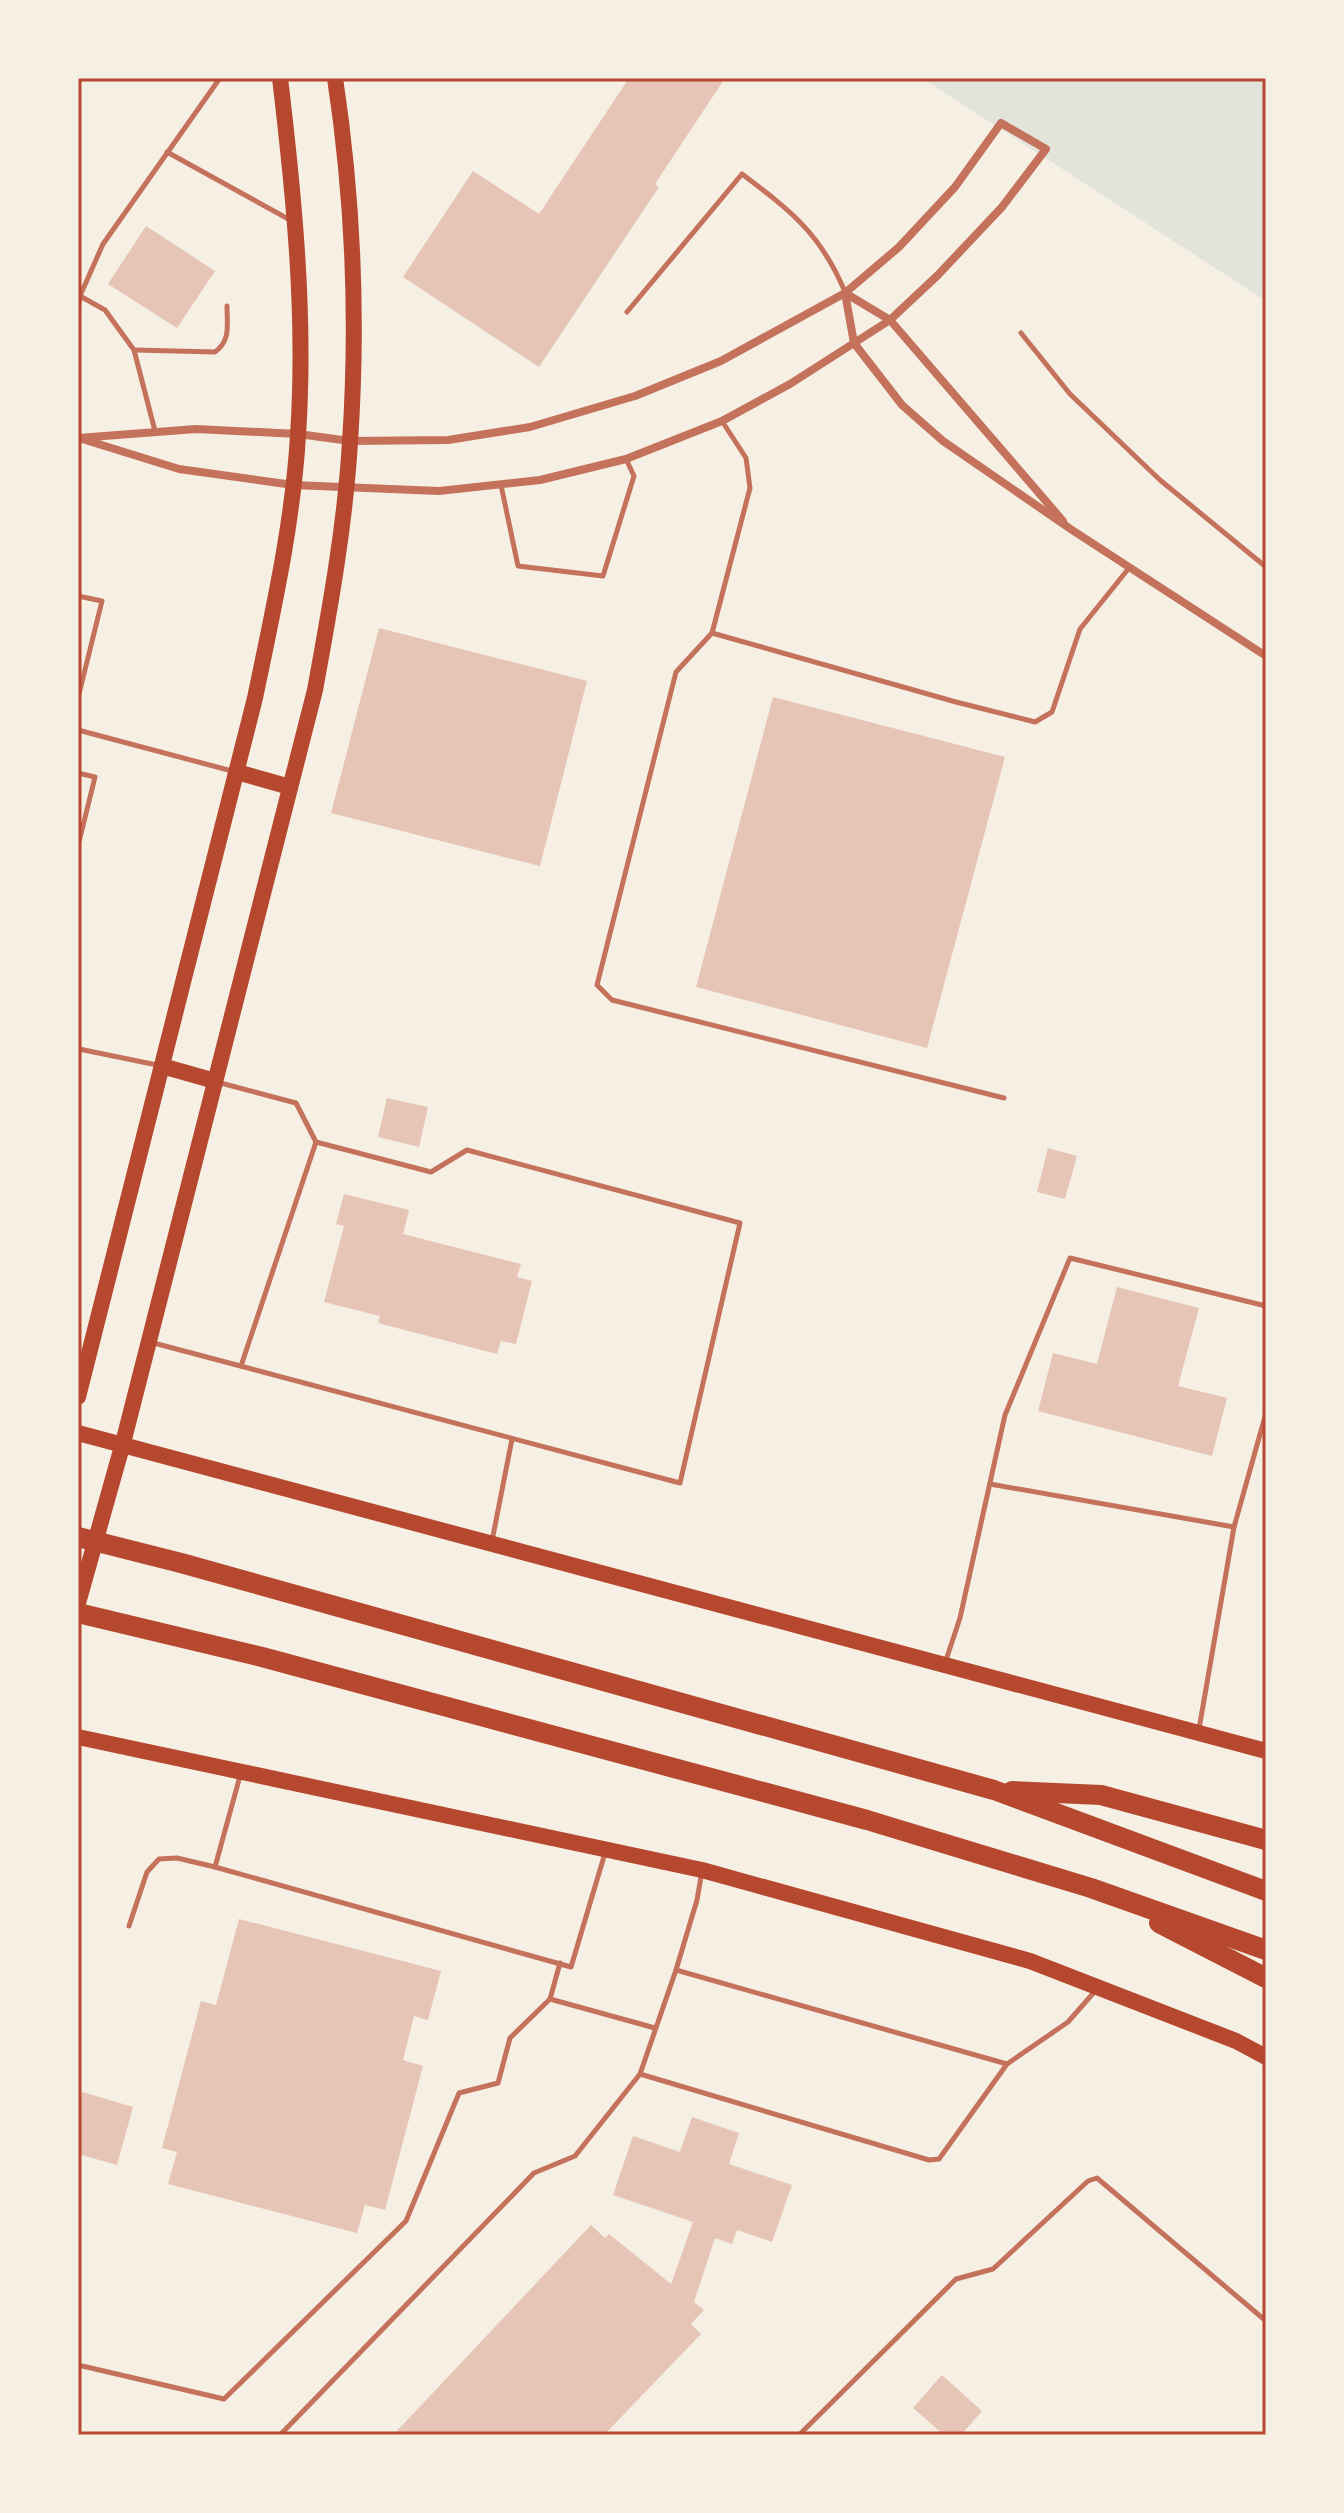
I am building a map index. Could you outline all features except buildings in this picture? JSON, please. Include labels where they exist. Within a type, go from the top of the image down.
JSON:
[{"type":"highway","points":[[78,1537],[994,1790],[1266,1891]]},
{"type":"highway","points":[[78,1613],[262,1657],[867,1820],[1091,1888],[1266,1950]]},
{"type":"highway","points":[[994,1790],[1101,1795],[1266,1840]]},
{"type":"highway","points":[[1091,1888],[1266,1978]]},
{"type":"main road","points":[[78,1397],[237,772],[278,586],[298,434],[300,313],[295,223],[280,78]]},
{"type":"main road","points":[[78,1603],[123,1443],[315,690],[334,585],[350,441],[353,321],[348,203],[335,78]]},
{"type":"main road","points":[[237,772],[290,787]]},
{"type":"main road","points":[[162,1066],[215,1081]]},
{"type":"main road","points":[[78,1433],[1266,1751]]},
{"type":"main road","points":[[78,1737],[702,1870],[1030,1961],[1236,2041],[1266,2057]]},
{"type":"street","points":[[1001,123],[1046,149],[1002,207],[938,275],[890,320],[790,384],[722,421],[626,459],[540,480],[439,491],[293,485],[179,469],[79,438],[196,429],[298,434],[350,441],[448,440],[530,427],[635,396],[721,361],[845,293],[899,247],[955,187],[1001,123]]},
{"type":"street","points":[[845,293],[890,320],[1072,530]]},
{"type":"street","points":[[845,293],[854,343],[902,405],[943,441],[1129,568],[1266,656]]},
{"type":"lane","points":[[78,309],[80,296],[103,244],[220,78]]},
{"type":"lane","points":[[167,152],[295,223]]},
{"type":"lane","points":[[627,312],[742,174],[804,225],[831,261],[845,293]]},
{"type":"lane","points":[[80,296],[105,310],[134,350],[155,432]]},
{"type":"lane","points":[[134,350],[215,352],[227,339],[227,306]]},
{"type":"lane","points":[[1021,333],[1081,405],[1160,480],[1266,567]]},
{"type":"lane","points":[[722,421],[746,458],[750,488],[712,633],[676,672],[597,985],[612,1000],[1004,1098]]},
{"type":"lane","points":[[78,427],[79,438]]},
{"type":"lane","points":[[501,485],[518,566],[603,576],[634,476],[626,459]]},
{"type":"lane","points":[[712,633],[1035,722],[1052,712],[1080,629],[1129,568]]},
{"type":"lane","points":[[78,596],[102,601],[78,698]]},
{"type":"lane","points":[[78,730],[237,772]]},
{"type":"lane","points":[[78,773],[95,777],[78,846]]},
{"type":"lane","points":[[78,1052],[79,1049],[97,1051],[162,1066]]},
{"type":"lane","points":[[215,1081],[296,1103],[316,1142],[241,1366]]},
{"type":"lane","points":[[149,1342],[680,1483],[740,1223],[467,1150],[431,1172],[316,1142]]},
{"type":"lane","points":[[945,1664],[960,1618],[1005,1415],[1070,1258],[1266,1306]]},
{"type":"lane","points":[[1199,1733],[1234,1527],[1266,1413]]},
{"type":"lane","points":[[492,1542],[512,1439]]},
{"type":"lane","points":[[990,1484],[1234,1527]]},
{"type":"lane","points":[[215,1867],[241,1772]]},
{"type":"lane","points":[[129,1926],[147,1872],[159,1859],[177,1858],[571,1967],[606,1849]]},
{"type":"lane","points":[[280,2435],[534,2173],[575,2156],[640,2074],[676,1970],[697,1900],[702,1870]]},
{"type":"lane","points":[[78,2365],[224,2399],[406,2221],[459,2093],[498,2083],[510,2038],[550,1999],[560,1963]]},
{"type":"lane","points":[[676,1970],[1007,2064]]},
{"type":"lane","points":[[640,2074],[929,2160],[939,2159],[1007,2064],[1068,2022],[1099,1987]]},
{"type":"lane","points":[[550,1999],[655,2028]]},
{"type":"lane","points":[[799,2435],[956,2279],[993,2269],[1088,2181],[1097,2178],[1266,2321]]},
{"type":"shaded area","points":[[922,78],[1266,78],[1266,301]]}]
